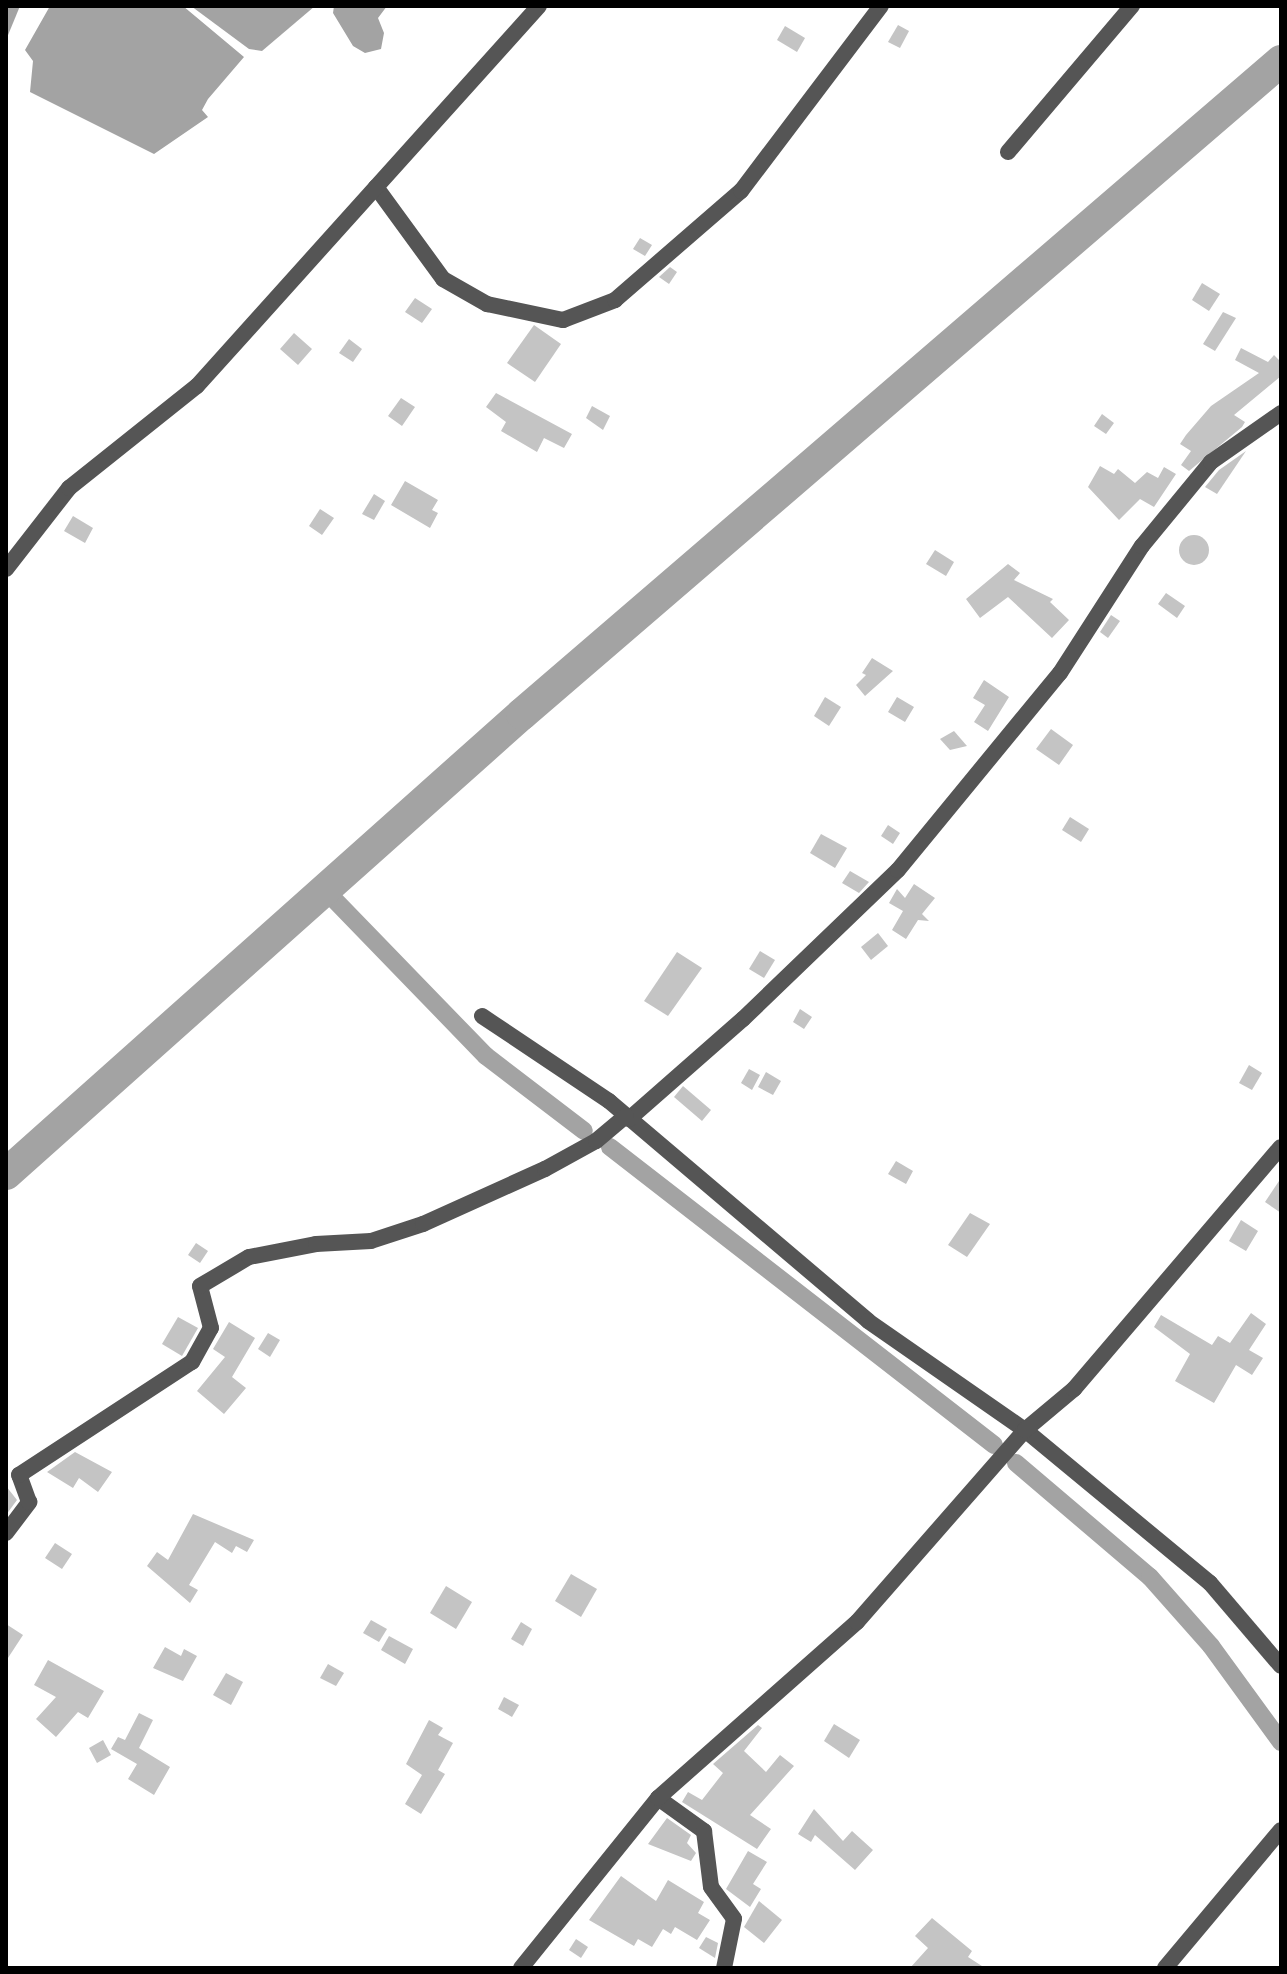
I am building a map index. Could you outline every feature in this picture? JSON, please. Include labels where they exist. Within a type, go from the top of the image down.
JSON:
[{"type":"street","points":[[6,569],[69,488],[197,386],[539,6]]},
{"type":"street","points":[[376,187],[443,279],[487,304],[563,320],[615,300],[741,191],[881,6]]},
{"type":"street","points":[[1008,152],[1132,6]]},
{"type":"street","points":[[6,1533],[29,1502],[19,1475],[192,1362],[211,1328],[200,1286],[249,1257],[316,1244],[371,1241],[423,1224],[545,1169],[596,1141],[628,1117],[743,1019],[898,870],[1060,673],[1142,546],[1211,462],[1281,413]]},
{"type":"street","points":[[482,1016],[628,1117],[868,1321],[1025,1430],[1210,1583],[1281,1666]]},
{"type":"street","points":[[521,1968],[658,1798],[857,1622],[1025,1430],[1074,1389],[1281,1147]]},
{"type":"street","points":[[658,1798],[704,1831],[711,1887],[734,1919],[724,1968]]},
{"type":"street","points":[[1165,1968],[1281,1830]]},
{"type":"shaded area","points":[[6,6],[20,6],[6,40]]},
{"type":"shaded area","points":[[50,6],[183,6],[244,57],[208,99],[202,110],[208,117],[154,154],[30,92],[33,61],[25,50]]},
{"type":"shaded area","points":[[191,6],[315,6],[262,51],[249,49]]},
{"type":"shaded area","points":[[334,6],[387,6],[378,18],[384,33],[381,49],[365,53],[353,46],[333,13]]},
{"type":"building","points":[[898,25],[909,31],[900,48],[888,42]]},
{"type":"building","points":[[785,26],[805,38],[797,52],[777,40]]},
{"type":"building","points":[[640,238],[652,245],[645,256],[633,249]]},
{"type":"building","points":[[670,267],[677,272],[669,284],[659,277]]},
{"type":"building","points":[[1202,283],[1220,294],[1209,311],[1192,300]]},
{"type":"building","points":[[415,298],[432,309],[422,323],[405,312]]},
{"type":"building","points":[[1223,312],[1236,318],[1215,351],[1203,344]]},
{"type":"building","points":[[534,325],[561,344],[535,382],[507,363]]},
{"type":"building","points":[[294,333],[312,349],[298,365],[280,349]]},
{"type":"building","points":[[349,339],[362,349],[353,362],[339,353]]},
{"type":"building","points":[[1241,348],[1268,362],[1274,355],[1281,362],[1281,376],[1234,415],[1245,422],[1242,427],[1189,471],[1181,465],[1191,451],[1180,444],[1186,435],[1211,406],[1259,373],[1235,360]]},
{"type":"building","points":[[496,393],[572,434],[564,448],[544,438],[537,452],[501,431],[506,422],[486,407]]},
{"type":"building","points":[[401,398],[415,407],[402,426],[388,416]]},
{"type":"building","points":[[592,406],[610,416],[603,430],[586,418]]},
{"type":"building","points":[[1102,414],[1114,423],[1106,434],[1094,426]]},
{"type":"building","points":[[1246,451],[1217,494],[1205,487],[1219,470]]},
{"type":"building","points":[[1100,466],[1114,474],[1118,469],[1135,483],[1147,472],[1158,478],[1164,467],[1176,474],[1154,507],[1140,499],[1119,520],[1088,487]]},
{"type":"building","points":[[405,481],[438,500],[432,510],[438,513],[430,528],[391,505]]},
{"type":"building","points":[[374,494],[385,501],[374,520],[362,514]]},
{"type":"building","points":[[320,509],[334,518],[322,535],[309,526]]},
{"type":"building","points":[[73,516],[93,528],[85,543],[64,531]]},
{"type":"building","points":[[1194,535],[1200,536],[1208,544],[1208,556],[1200,564],[1194,565],[1188,564],[1180,556],[1179,550],[1180,544],[1188,536]]},
{"type":"building","points":[[935,550],[954,562],[946,576],[926,564]]},
{"type":"building","points":[[1008,564],[1020,573],[1014,580],[1053,599],[1050,602],[1069,620],[1052,638],[1008,597],[980,618],[966,599]]},
{"type":"building","points":[[1166,593],[1185,606],[1177,618],[1158,604]]},
{"type":"building","points":[[1111,615],[1120,621],[1108,638],[1100,632]]},
{"type":"building","points":[[872,658],[893,671],[865,696],[856,685],[866,675],[862,673]]},
{"type":"building","points":[[984,680],[1009,697],[988,731],[974,722],[985,705],[973,698]]},
{"type":"building","points":[[825,697],[841,707],[829,726],[814,716]]},
{"type":"building","points":[[897,697],[914,707],[905,722],[888,712]]},
{"type":"building","points":[[1051,729],[1073,745],[1059,765],[1036,749]]},
{"type":"building","points":[[954,731],[967,746],[950,750],[940,739]]},
{"type":"building","points":[[1070,817],[1089,829],[1081,842],[1062,830]]},
{"type":"building","points":[[888,825],[900,833],[893,844],[881,836]]},
{"type":"building","points":[[821,834],[847,848],[835,868],[810,853]]},
{"type":"building","points":[[850,871],[869,882],[859,893],[842,883]]},
{"type":"building","points":[[914,884],[935,898],[922,914],[929,921],[918,920],[906,939],[892,930],[903,911],[889,903],[897,889],[905,898]]},
{"type":"building","points":[[878,933],[888,946],[871,960],[861,947]]},
{"type":"building","points":[[760,951],[775,960],[764,978],[749,969]]},
{"type":"building","points":[[677,952],[702,968],[668,1016],[644,1001]]},
{"type":"building","points":[[800,1009],[812,1017],[804,1029],[793,1022]]},
{"type":"building","points":[[1249,1065],[1262,1073],[1252,1090],[1239,1083]]},
{"type":"building","points":[[749,1069],[760,1075],[752,1090],[741,1083]]},
{"type":"building","points":[[766,1072],[781,1081],[773,1095],[758,1087]]},
{"type":"building","points":[[683,1086],[711,1110],[702,1121],[674,1097]]},
{"type":"building","points":[[896,1161],[913,1171],[906,1184],[888,1174]]},
{"type":"building","points":[[1281,1178],[1281,1213],[1265,1202]]},
{"type":"building","points":[[970,1213],[990,1224],[967,1257],[948,1245]]},
{"type":"building","points":[[1241,1220],[1258,1231],[1246,1251],[1229,1241]]},
{"type":"building","points":[[196,1243],[208,1251],[200,1263],[188,1255]]},
{"type":"building","points":[[1251,1313],[1266,1324],[1249,1350],[1263,1358],[1252,1375],[1236,1365],[1214,1403],[1175,1381],[1190,1354],[1154,1327],[1161,1315],[1212,1345],[1218,1336],[1230,1343]]},
{"type":"building","points":[[178,1317],[198,1328],[182,1356],[162,1344]]},
{"type":"building","points":[[229,1322],[255,1338],[232,1377],[246,1388],[224,1414],[197,1391],[225,1357],[213,1349]]},
{"type":"building","points":[[268,1333],[280,1340],[270,1357],[258,1349]]},
{"type":"building","points":[[75,1452],[112,1472],[98,1492],[79,1478],[73,1488],[47,1472]]},
{"type":"building","points":[[6,1486],[17,1500],[6,1515]]},
{"type":"building","points":[[193,1514],[254,1540],[247,1552],[236,1546],[232,1553],[215,1542],[189,1585],[198,1590],[190,1603],[147,1566],[157,1552],[168,1560]]},
{"type":"building","points":[[55,1543],[72,1554],[62,1569],[45,1558]]},
{"type":"building","points":[[571,1574],[597,1589],[581,1617],[555,1601]]},
{"type":"building","points":[[446,1586],[472,1602],[456,1629],[430,1613]]},
{"type":"building","points":[[371,1620],[387,1629],[379,1642],[363,1633]]},
{"type":"building","points":[[521,1622],[532,1629],[523,1646],[511,1639]]},
{"type":"building","points":[[6,1624],[23,1635],[6,1661]]},
{"type":"building","points":[[389,1636],[413,1649],[405,1664],[381,1650]]},
{"type":"building","points":[[165,1647],[181,1656],[184,1649],[197,1656],[183,1681],[153,1668]]},
{"type":"building","points":[[48,1660],[104,1691],[88,1718],[78,1712],[56,1737],[36,1719],[56,1697],[34,1685]]},
{"type":"building","points":[[328,1664],[344,1673],[336,1686],[320,1678]]},
{"type":"building","points":[[226,1673],[243,1682],[231,1705],[213,1695]]},
{"type":"building","points":[[504,1697],[519,1705],[512,1717],[498,1709]]},
{"type":"building","points":[[139,1713],[153,1720],[139,1748],[170,1767],[154,1795],[128,1779],[137,1764],[111,1749],[118,1737],[125,1740]]},
{"type":"building","points":[[429,1720],[443,1728],[438,1735],[453,1743],[438,1770],[445,1774],[421,1814],[405,1804],[422,1775],[406,1764]]},
{"type":"building","points":[[834,1724],[860,1740],[849,1758],[824,1741]]},
{"type":"building","points":[[758,1725],[762,1728],[744,1751],[766,1772],[780,1755],[794,1766],[750,1815],[771,1829],[757,1849],[682,1802],[688,1792],[702,1800],[723,1773],[713,1764]]},
{"type":"building","points":[[103,1740],[111,1755],[97,1763],[89,1748]]},
{"type":"building","points":[[814,1809],[843,1841],[852,1831],[873,1850],[855,1870],[815,1835],[811,1842],[798,1834]]},
{"type":"building","points":[[667,1818],[691,1835],[687,1843],[696,1853],[691,1861],[648,1844]]},
{"type":"building","points":[[748,1851],[767,1862],[753,1884],[761,1889],[750,1907],[726,1889]]},
{"type":"building","points":[[621,1876],[656,1901],[668,1880],[704,1902],[698,1913],[710,1920],[697,1940],[675,1927],[671,1934],[663,1929],[652,1947],[638,1939],[634,1946],[589,1920]]},
{"type":"building","points":[[759,1901],[782,1920],[764,1943],[744,1927]]},
{"type":"building","points":[[932,1918],[972,1951],[968,1957],[985,1968],[910,1968],[928,1948],[915,1936]]},
{"type":"building","points":[[706,1937],[718,1943],[715,1958],[699,1948]]},
{"type":"building","points":[[576,1939],[588,1947],[581,1958],[569,1950]]},
{"type":"waterway","points":[[6,1174],[522,714],[1281,61]]},
{"type":"waterway","points":[[325,890],[486,1056],[584,1131]]},
{"type":"waterway","points":[[610,1147],[994,1445]]},
{"type":"waterway","points":[[1016,1463],[1150,1577],[1211,1646],[1281,1742]]}]
